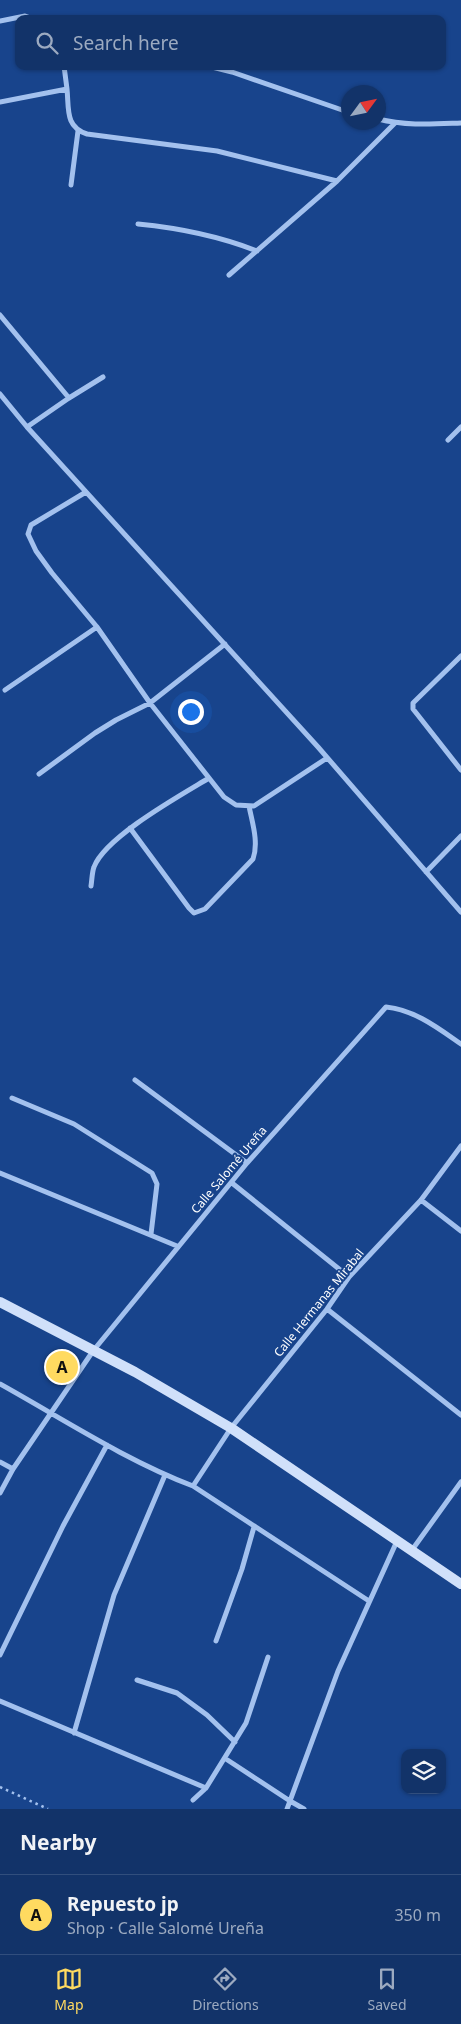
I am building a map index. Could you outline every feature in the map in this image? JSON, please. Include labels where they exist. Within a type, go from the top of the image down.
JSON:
[{"type":"street","points":[[0,20],[15,18]]},
{"type":"street","points":[[65,70],[70,121],[78,131],[87,134],[217,151],[337,181]]},
{"type":"street","points":[[224,70],[341,110]]},
{"type":"street","points":[[0,102],[67,89]]},
{"type":"street","points":[[386,121],[395,124],[419,125],[461,123]]},
{"type":"street","points":[[229,275],[337,181],[395,124]]},
{"type":"street","points":[[71,185],[78,131]]},
{"type":"street","points":[[138,224],[180,228],[237,243],[257,251]]},
{"type":"street","points":[[0,316],[69,398]]},
{"type":"street","points":[[27,427],[103,377]]},
{"type":"street","points":[[0,394],[27,427],[327,758],[461,912]]},
{"type":"street","points":[[448,440],[461,426]]},
{"type":"street","points":[[86,492],[31,525],[28,534],[36,551],[52,573],[98,627],[150,703],[224,797],[236,805],[249,806],[258,804],[327,758]]},
{"type":"street","points":[[5,690],[98,627]]},
{"type":"street","points":[[39,774],[95,733],[150,703],[225,644]]},
{"type":"street","points":[[461,656],[413,703],[413,709],[461,770]]},
{"type":"street","points":[[91,886],[94,867],[102,854],[130,828],[209,778]]},
{"type":"street","points":[[130,828],[189,908],[194,913],[200,912],[253,859],[255,838],[249,806]]},
{"type":"street","points":[[426,872],[461,836]]},
{"type":"street","name":"Calle Salomé Ureña","points":[[0,1493],[13,1469],[50,1412],[93,1351],[177,1246],[247,1163],[386,1008],[395,1008],[422,1018],[461,1044]]},
{"type":"street","points":[[135,1080],[247,1163]]},
{"type":"street","points":[[12,1098],[74,1124],[152,1173],[157,1184],[151,1234]]},
{"type":"street","name":"Calle Hermanas Mirabal","points":[[193,1486],[230,1428],[257,1398],[327,1309],[349,1277],[421,1200],[461,1146]]},
{"type":"street","points":[[0,1173],[177,1246]]},
{"type":"street","points":[[232,1183],[349,1277]]},
{"type":"street","points":[[421,1200],[461,1231]]},
{"type":"street","points":[[0,1302],[135,1372],[230,1428],[461,1584]]},
{"type":"street","points":[[327,1309],[461,1415]]},
{"type":"street","points":[[0,1384],[107,1445],[164,1475],[193,1486],[369,1601]]},
{"type":"street","points":[[0,1655],[63,1526],[107,1445]]},
{"type":"street","points":[[0,1462],[13,1469]]},
{"type":"street","points":[[74,1733],[114,1595],[164,1475]]},
{"type":"street","points":[[412,1550],[461,1482]]},
{"type":"street","points":[[216,1641],[242,1569],[254,1527]]},
{"type":"street","points":[[287,1809],[338,1671],[398,1541]]},
{"type":"street","points":[[193,1800],[206,1788],[226,1759],[246,1723],[268,1657]]},
{"type":"street","points":[[137,1680],[177,1693],[207,1716],[235,1742]]},
{"type":"street","points":[[0,1701],[206,1788]]},
{"type":"street","points":[[226,1759],[290,1802],[304,1809]]},
{"type":"path","points":[[0,1787],[48,1809]]},
{"type":"place","name":"Repuesto jp","points":[[62,1367]]}]
